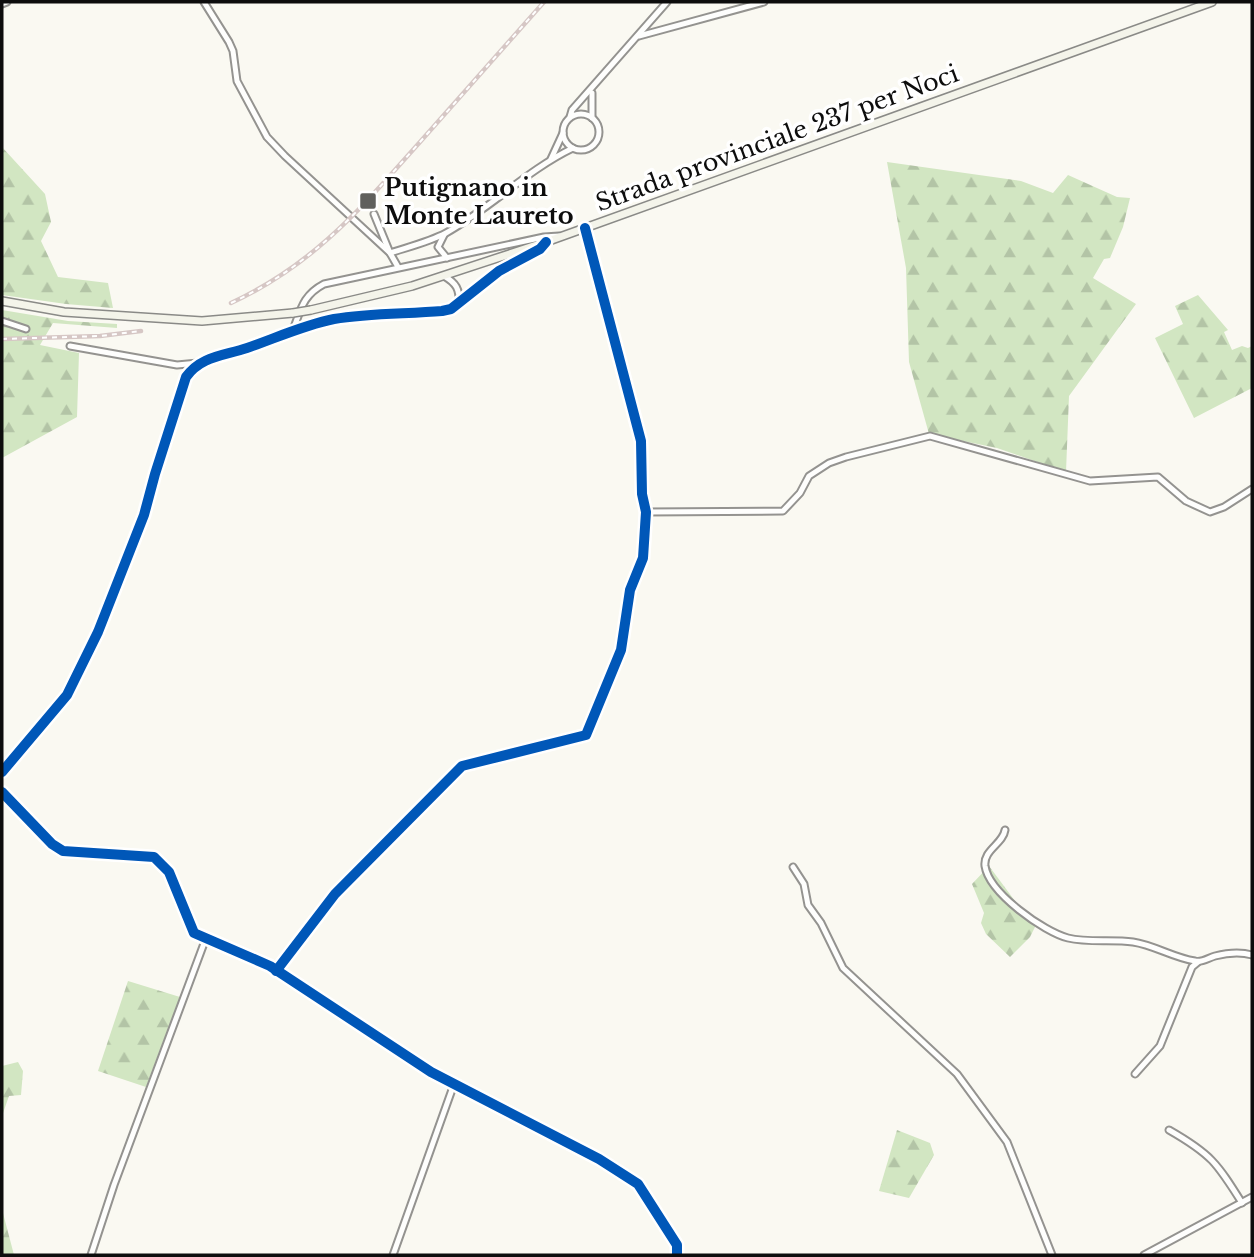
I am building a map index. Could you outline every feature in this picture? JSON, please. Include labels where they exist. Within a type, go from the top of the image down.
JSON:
[{"type":"main road","name":"Strada provinciale 237 per Noci","points":[[2,300],[64,312],[202,321],[311,310],[444,276],[546,242],[1212,2]]},
{"type":"street","points":[[2,4],[7,2]]},
{"type":"street","points":[[204,2],[229,42],[233,51],[237,81],[267,137],[390,253]]},
{"type":"street","points":[[551,159],[572,110],[667,2]]},
{"type":"street","points":[[638,36],[764,2]]},
{"type":"street","points":[[563,134],[573,148],[584,150],[598,139],[599,128],[592,118],[591,96],[595,87]]},
{"type":"street","points":[[570,117],[581,114],[592,118]]},
{"type":"street","points":[[390,253],[444,234],[551,159],[573,148]]},
{"type":"street","points":[[374,214],[398,267]]},
{"type":"street","points":[[276,971],[335,894],[462,766],[586,735],[621,650],[630,590],[643,558],[646,512],[642,494],[641,441],[585,228]]},
{"type":"street","points":[[444,234],[438,247],[447,258]]},
{"type":"street","points":[[293,330],[305,299],[311,291],[324,284],[564,235]]},
{"type":"street","points":[[70,346],[177,365],[198,363],[293,330],[335,319],[442,311],[459,304],[499,271],[540,249],[546,242]]},
{"type":"street","points":[[444,276],[453,281],[458,289],[459,304]]},
{"type":"street","points":[[2,321],[26,328]]},
{"type":"street","points":[[2,772],[67,695],[98,632],[144,515],[186,377],[198,363]]},
{"type":"street","points":[[646,512],[783,511],[800,493],[809,476],[829,463],[930,436],[1090,481],[1157,477],[1186,501],[1210,512],[1224,507],[1252,489]]},
{"type":"street","points":[[2,792],[52,844],[63,851],[154,858],[169,873],[194,933],[276,971],[431,1072],[599,1159],[638,1184],[677,1245],[677,1255]]},
{"type":"street","points":[[1005,830],[1004,836],[986,857],[985,867],[1006,898],[1027,916],[1052,932],[1069,938],[1135,942],[1198,962]]},
{"type":"street","points":[[793,867],[804,884],[808,905],[821,923],[844,968],[957,1074],[1007,1142],[1052,1255]]},
{"type":"street","points":[[91,1255],[114,1185],[206,938]]},
{"type":"street","points":[[1135,1074],[1160,1046],[1192,967],[1198,962],[1217,956],[1243,952],[1252,955]]},
{"type":"street","points":[[393,1255],[454,1084]]},
{"type":"street","points":[[1168,1130],[1202,1150],[1217,1163],[1242,1203]]},
{"type":"street","points":[[1144,1255],[1252,1197]]},
{"type":"green space","points":[[2,147],[45,194],[51,222],[41,241],[58,277],[108,283],[113,308],[2,295]]},
{"type":"green space","points":[[887,162],[1021,181],[1053,193],[1068,175],[1117,197],[1130,198],[1123,227],[1110,258],[1104,259],[1093,278],[1136,304],[1069,396],[1066,472],[997,448],[929,434],[909,362],[906,268]]},
{"type":"green space","points":[[1198,295],[1228,330],[1224,332],[1232,350],[1252,346],[1252,388],[1194,418],[1155,338],[1183,324],[1175,306]]},
{"type":"green space","points":[[2,310],[68,321],[117,324],[117,328],[53,323],[40,345],[79,353],[77,417],[2,458]]},
{"type":"green space","points":[[989,866],[1018,905],[1038,921],[1030,937],[1010,957],[986,934],[981,923],[984,913],[972,884]]},
{"type":"green space","points":[[128,981],[180,997],[146,1087],[98,1071]]},
{"type":"green space","points":[[18,1062],[23,1071],[21,1095],[9,1096],[2,1116],[2,1066]]},
{"type":"green space","points":[[897,1130],[930,1143],[934,1155],[909,1198],[879,1191]]},
{"type":"green space","points":[[2,1193],[3,1213],[14,1255],[2,1255]]},
{"type":"railway","points":[[231,303],[288,271],[335,233],[377,190],[544,2]]},
{"type":"railway","points":[[2,339],[100,336],[141,331]]},
{"type":"cycle path","points":[[276,971],[335,894],[462,766],[586,735],[621,650],[630,590],[643,558],[646,512],[642,494],[641,441],[585,228]]},
{"type":"cycle path","points":[[2,772],[67,695],[98,632],[144,515],[186,377],[192,370],[213,358],[334,319],[451,309],[499,271],[540,249],[546,242]]},
{"type":"cycle path","points":[[2,792],[52,844],[63,851],[154,857],[169,872],[194,933],[270,966],[431,1072],[599,1159],[638,1184],[677,1245],[677,1255]]},
{"type":"place","name":"Putignano in Monte Laureto","points":[[368,201]]}]
